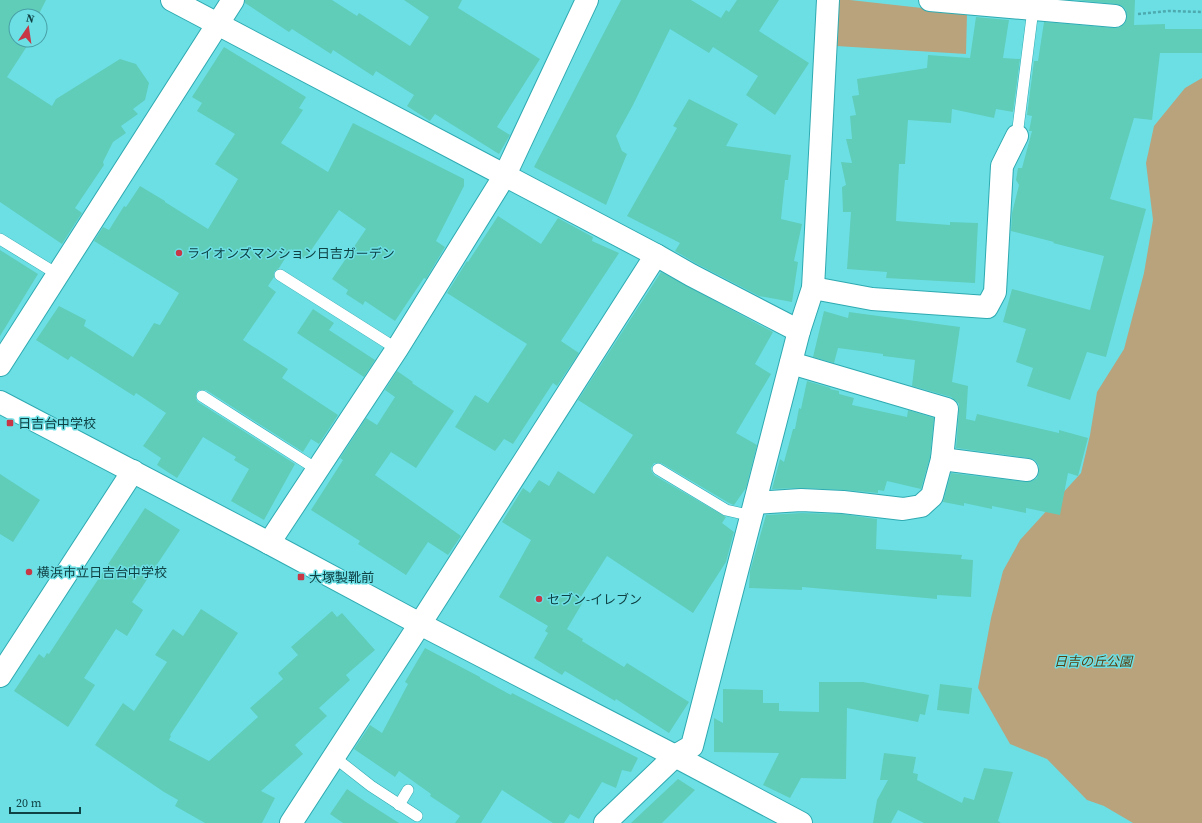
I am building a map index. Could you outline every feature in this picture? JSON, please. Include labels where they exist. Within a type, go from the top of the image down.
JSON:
[{"type":"street","points":[[172,0],[799,331]]},
{"type":"street","points":[[0,365],[233,0]]},
{"type":"street","points":[[269,543],[397,349],[505,175],[586,0]]},
{"type":"street","points":[[605,823],[675,756],[692,746],[799,331],[813,288],[828,0]]},
{"type":"street","points":[[938,0],[1115,16]]},
{"type":"street","points":[[813,288],[872,299],[987,306],[995,292],[1002,166],[1017,136]]},
{"type":"street","points":[[290,823],[420,624],[656,255]]},
{"type":"street","points":[[754,509],[801,500],[843,502],[903,509],[920,506],[932,496],[942,459],[947,409],[791,363]]},
{"type":"street","points":[[0,402],[801,823]]},
{"type":"street","points":[[942,459],[1027,470]]},
{"type":"street","points":[[0,676],[133,471]]},
{"type":"lane","points":[[1017,136],[1033,9]]},
{"type":"lane","points":[[0,239],[58,274]]},
{"type":"lane","points":[[280,275],[397,349]]},
{"type":"lane","points":[[202,396],[318,470]]},
{"type":"lane","points":[[658,469],[726,510],[754,509]]},
{"type":"lane","points":[[334,757],[399,805],[417,816]]},
{"type":"lane","points":[[399,805],[408,790]]},
{"type":"path","points":[[1115,16],[1169,11],[1202,12]]},
{"type":"green space","points":[[839,0],[967,13],[966,54],[836,46]]},
{"type":"green space","name":"日吉の丘公園","points":[[1202,78],[1202,823],[1133,823],[1104,806],[1087,800],[1047,759],[1010,744],[978,688],[991,618],[1003,571],[1020,540],[1081,473],[1090,435],[1097,392],[1124,349],[1144,273],[1153,220],[1146,163],[1154,126],[1185,88]]},
{"type":"building","points":[[0,0],[46,0],[42,8],[8,8],[8,48],[26,48],[7,77],[52,106],[56,99],[120,59],[136,64],[149,83],[145,100],[133,109],[138,114],[121,126],[126,133],[113,142],[103,162],[104,165],[75,208],[82,213],[62,244],[0,202]]},
{"type":"building","points":[[245,0],[332,0],[357,16],[359,13],[410,46],[429,17],[404,0],[462,0],[458,8],[540,59],[497,127],[510,135],[499,154],[435,114],[430,121],[407,106],[414,95],[376,71],[373,76],[333,50],[331,54],[292,29],[289,32],[245,3]]},
{"type":"building","points":[[621,0],[691,0],[721,18],[726,10],[729,12],[737,0],[779,0],[759,31],[809,63],[775,115],[746,95],[758,76],[713,47],[709,53],[670,29],[633,105],[616,136],[622,151],[627,154],[606,205],[534,167]]},
{"type":"building","points":[[1075,0],[1135,0],[1134,25],[1165,24],[1165,29],[1202,29],[1202,53],[1160,53],[1152,120],[1134,118],[1110,199],[1146,209],[1106,357],[1087,352],[1070,400],[1027,386],[1033,368],[1016,362],[1026,329],[1003,322],[1012,289],[1090,310],[1104,256],[1011,231],[1012,213],[1019,185],[1016,180],[1018,168],[1022,168],[1032,131],[1029,131],[1032,116],[1027,115],[1034,61],[1038,61],[1044,22],[1114,28],[1120,27],[1125,23],[1127,17],[1126,10],[1122,6],[1116,4]]},
{"type":"building","points":[[976,17],[1009,20],[1003,58],[1020,59],[1013,112],[996,109],[994,118],[952,109],[951,123],[908,120],[905,164],[899,164],[896,221],[950,225],[950,222],[978,223],[975,283],[886,278],[887,272],[847,269],[851,212],[843,212],[842,187],[846,185],[841,162],[852,163],[846,139],[852,139],[850,116],[856,115],[852,96],[859,95],[857,79],[927,68],[928,55],[970,58]]},
{"type":"building","points":[[224,47],[306,97],[299,108],[303,110],[281,143],[328,172],[353,123],[464,179],[464,186],[436,241],[445,247],[426,279],[424,278],[395,321],[365,301],[363,305],[346,294],[348,290],[332,279],[366,229],[339,210],[305,259],[291,249],[279,268],[274,272],[274,277],[268,286],[276,292],[243,340],[288,369],[282,378],[338,415],[319,444],[311,439],[303,452],[206,390],[199,390],[196,393],[196,399],[198,402],[295,464],[264,520],[231,501],[249,469],[234,460],[236,457],[203,437],[177,478],[157,465],[161,458],[143,446],[166,413],[136,393],[134,396],[71,356],[68,360],[36,340],[59,306],[86,320],[84,326],[133,357],[154,323],[160,325],[179,293],[94,241],[103,227],[109,230],[124,206],[126,207],[140,186],[208,229],[238,179],[215,164],[235,134],[197,111],[202,103],[192,97]]},
{"type":"building","points":[[689,99],[738,124],[726,146],[791,155],[788,180],[785,180],[781,219],[802,224],[794,261],[798,262],[792,302],[759,296],[697,264],[675,251],[680,243],[627,216],[677,128],[673,126]]},
{"type":"building","points":[[498,216],[541,244],[558,218],[593,237],[592,241],[619,253],[561,341],[579,353],[557,386],[553,383],[513,444],[504,439],[495,451],[455,427],[475,395],[488,403],[527,344],[447,293]]},
{"type":"building","points":[[0,250],[38,274],[0,336]]},
{"type":"building","points":[[661,272],[773,332],[755,364],[771,374],[736,433],[757,445],[746,488],[734,505],[661,463],[654,463],[651,468],[654,475],[726,517],[722,523],[734,532],[726,562],[693,613],[607,556],[579,600],[583,602],[567,629],[583,639],[582,641],[624,667],[627,663],[689,702],[669,733],[616,699],[615,701],[565,671],[562,675],[534,658],[548,633],[545,631],[548,626],[499,597],[531,540],[502,522],[523,488],[530,493],[539,480],[549,486],[558,471],[594,494],[633,435],[578,400]]},
{"type":"building","points":[[313,309],[334,323],[329,330],[375,360],[364,377],[297,333]]},
{"type":"building","points":[[824,311],[848,318],[849,312],[960,327],[952,382],[968,386],[966,419],[975,421],[977,414],[1059,433],[1059,430],[1088,438],[1078,476],[1068,473],[1060,515],[1026,508],[1026,513],[992,506],[992,509],[964,503],[964,506],[943,502],[951,473],[1026,482],[1037,478],[1039,466],[1035,460],[1029,458],[956,448],[959,404],[951,397],[912,386],[915,360],[838,348],[834,363],[813,357]]},
{"type":"building","points":[[397,371],[413,382],[412,383],[454,411],[416,468],[391,452],[375,475],[461,536],[448,555],[428,542],[406,575],[358,544],[360,541],[311,510],[343,460],[340,458],[366,418],[377,425],[395,397],[385,390]]},
{"type":"building","points":[[807,381],[831,388],[830,389],[839,391],[839,394],[854,398],[852,405],[907,417],[908,410],[934,418],[930,457],[921,489],[887,481],[884,491],[878,490],[878,493],[802,488],[772,489],[780,459],[784,462],[793,429],[795,429],[799,408],[801,409]]},
{"type":"building","points":[[0,474],[40,500],[13,542],[0,534]]},
{"type":"building","points":[[145,508],[180,530],[132,602],[143,610],[127,636],[116,629],[84,678],[95,685],[68,727],[14,691],[39,654],[44,658],[47,653],[49,654]]},
{"type":"building","points":[[801,513],[842,514],[877,519],[876,549],[962,555],[961,559],[973,560],[971,597],[937,595],[937,599],[802,587],[802,590],[749,588],[750,571],[766,515]]},
{"type":"building","points":[[201,609],[238,633],[170,735],[169,740],[209,761],[258,717],[250,708],[283,679],[278,673],[298,655],[291,647],[332,611],[337,617],[342,613],[375,650],[346,675],[350,680],[319,708],[327,716],[295,745],[303,754],[261,791],[275,798],[262,823],[205,823],[175,806],[178,800],[95,745],[123,703],[134,711],[167,662],[155,655],[173,629],[183,636]]},
{"type":"building","points":[[425,648],[511,695],[512,693],[638,758],[631,772],[622,770],[616,788],[602,782],[579,819],[570,814],[564,823],[553,823],[502,790],[481,823],[455,823],[460,816],[430,796],[431,794],[399,771],[395,777],[354,749],[370,725],[382,733],[408,684],[405,682]]},
{"type":"building","points":[[819,682],[863,682],[929,695],[925,715],[920,714],[918,722],[847,708],[846,779],[801,778],[790,798],[763,785],[779,753],[714,752],[714,718],[723,723],[723,689],[763,690],[763,703],[779,703],[779,711],[819,712]]},
{"type":"building","points":[[940,684],[972,688],[969,714],[937,710]]},
{"type":"building","points":[[884,753],[916,757],[913,773],[918,774],[917,780],[962,803],[964,797],[974,800],[984,768],[1013,772],[998,821],[1001,823],[924,823],[898,810],[891,823],[873,823],[877,800],[888,780],[880,780]]},
{"type":"building","points":[[678,779],[695,790],[662,823],[631,823]]},
{"type":"building","points":[[347,789],[399,823],[343,823],[330,814]]},
{"type":"place","name":"ライオンズマンション日吉ガーデン","points":[[179,253]]},
{"type":"place","name":"日吉台中学校","points":[[10,423]]},
{"type":"place","name":"横浜市立日吉台中学校","points":[[29,572]]},
{"type":"place","name":"大塚製靴前","points":[[301,577]]},
{"type":"place","name":"セブン-イレブン","points":[[539,599]]}]
